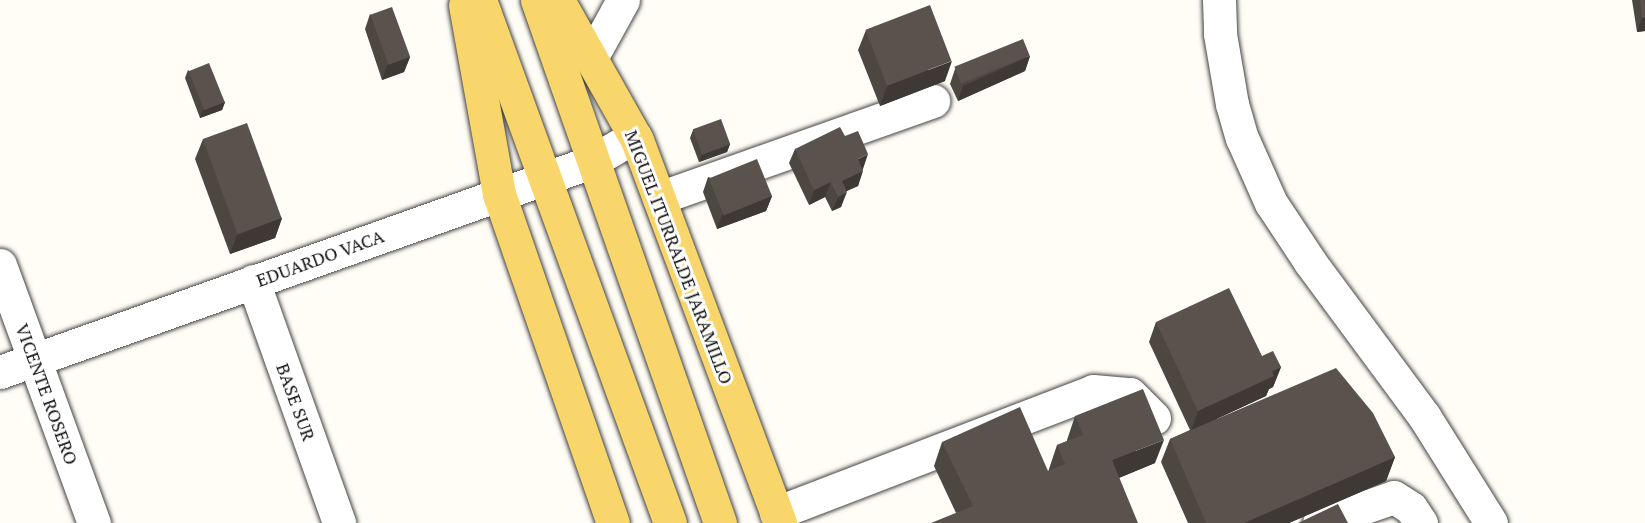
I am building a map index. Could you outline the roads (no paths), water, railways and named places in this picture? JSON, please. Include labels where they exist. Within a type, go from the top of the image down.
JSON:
[{"type":"main road","points":[[465,0],[500,194],[613,523]]},
{"type":"main road","points":[[480,0],[547,177],[670,523]]},
{"type":"main road","points":[[537,0],[591,162],[720,523]]},
{"type":"main road","name":"MIGUEL ITURRALDE JARAMILLO","points":[[558,0],[635,136],[778,518]]},
{"type":"street","points":[[591,58],[622,0]]},
{"type":"street","points":[[1219,0],[1220,34],[1232,104],[1242,138],[1271,203],[1303,253],[1424,416],[1491,523]]},
{"type":"street","points":[[659,198],[933,101]]},
{"type":"street","name":"EDUARDO VACA","points":[[0,372],[591,162],[635,136]]},
{"type":"street","name":"VICENTE ROSERO","points":[[0,265],[94,523]]},
{"type":"street","name":"BASE SUR","points":[[254,281],[339,523]]},
{"type":"street","points":[[778,518],[1094,391],[1130,394],[1154,418]]},
{"type":"street","points":[[1318,523],[1394,497],[1411,508],[1421,523]]}]
